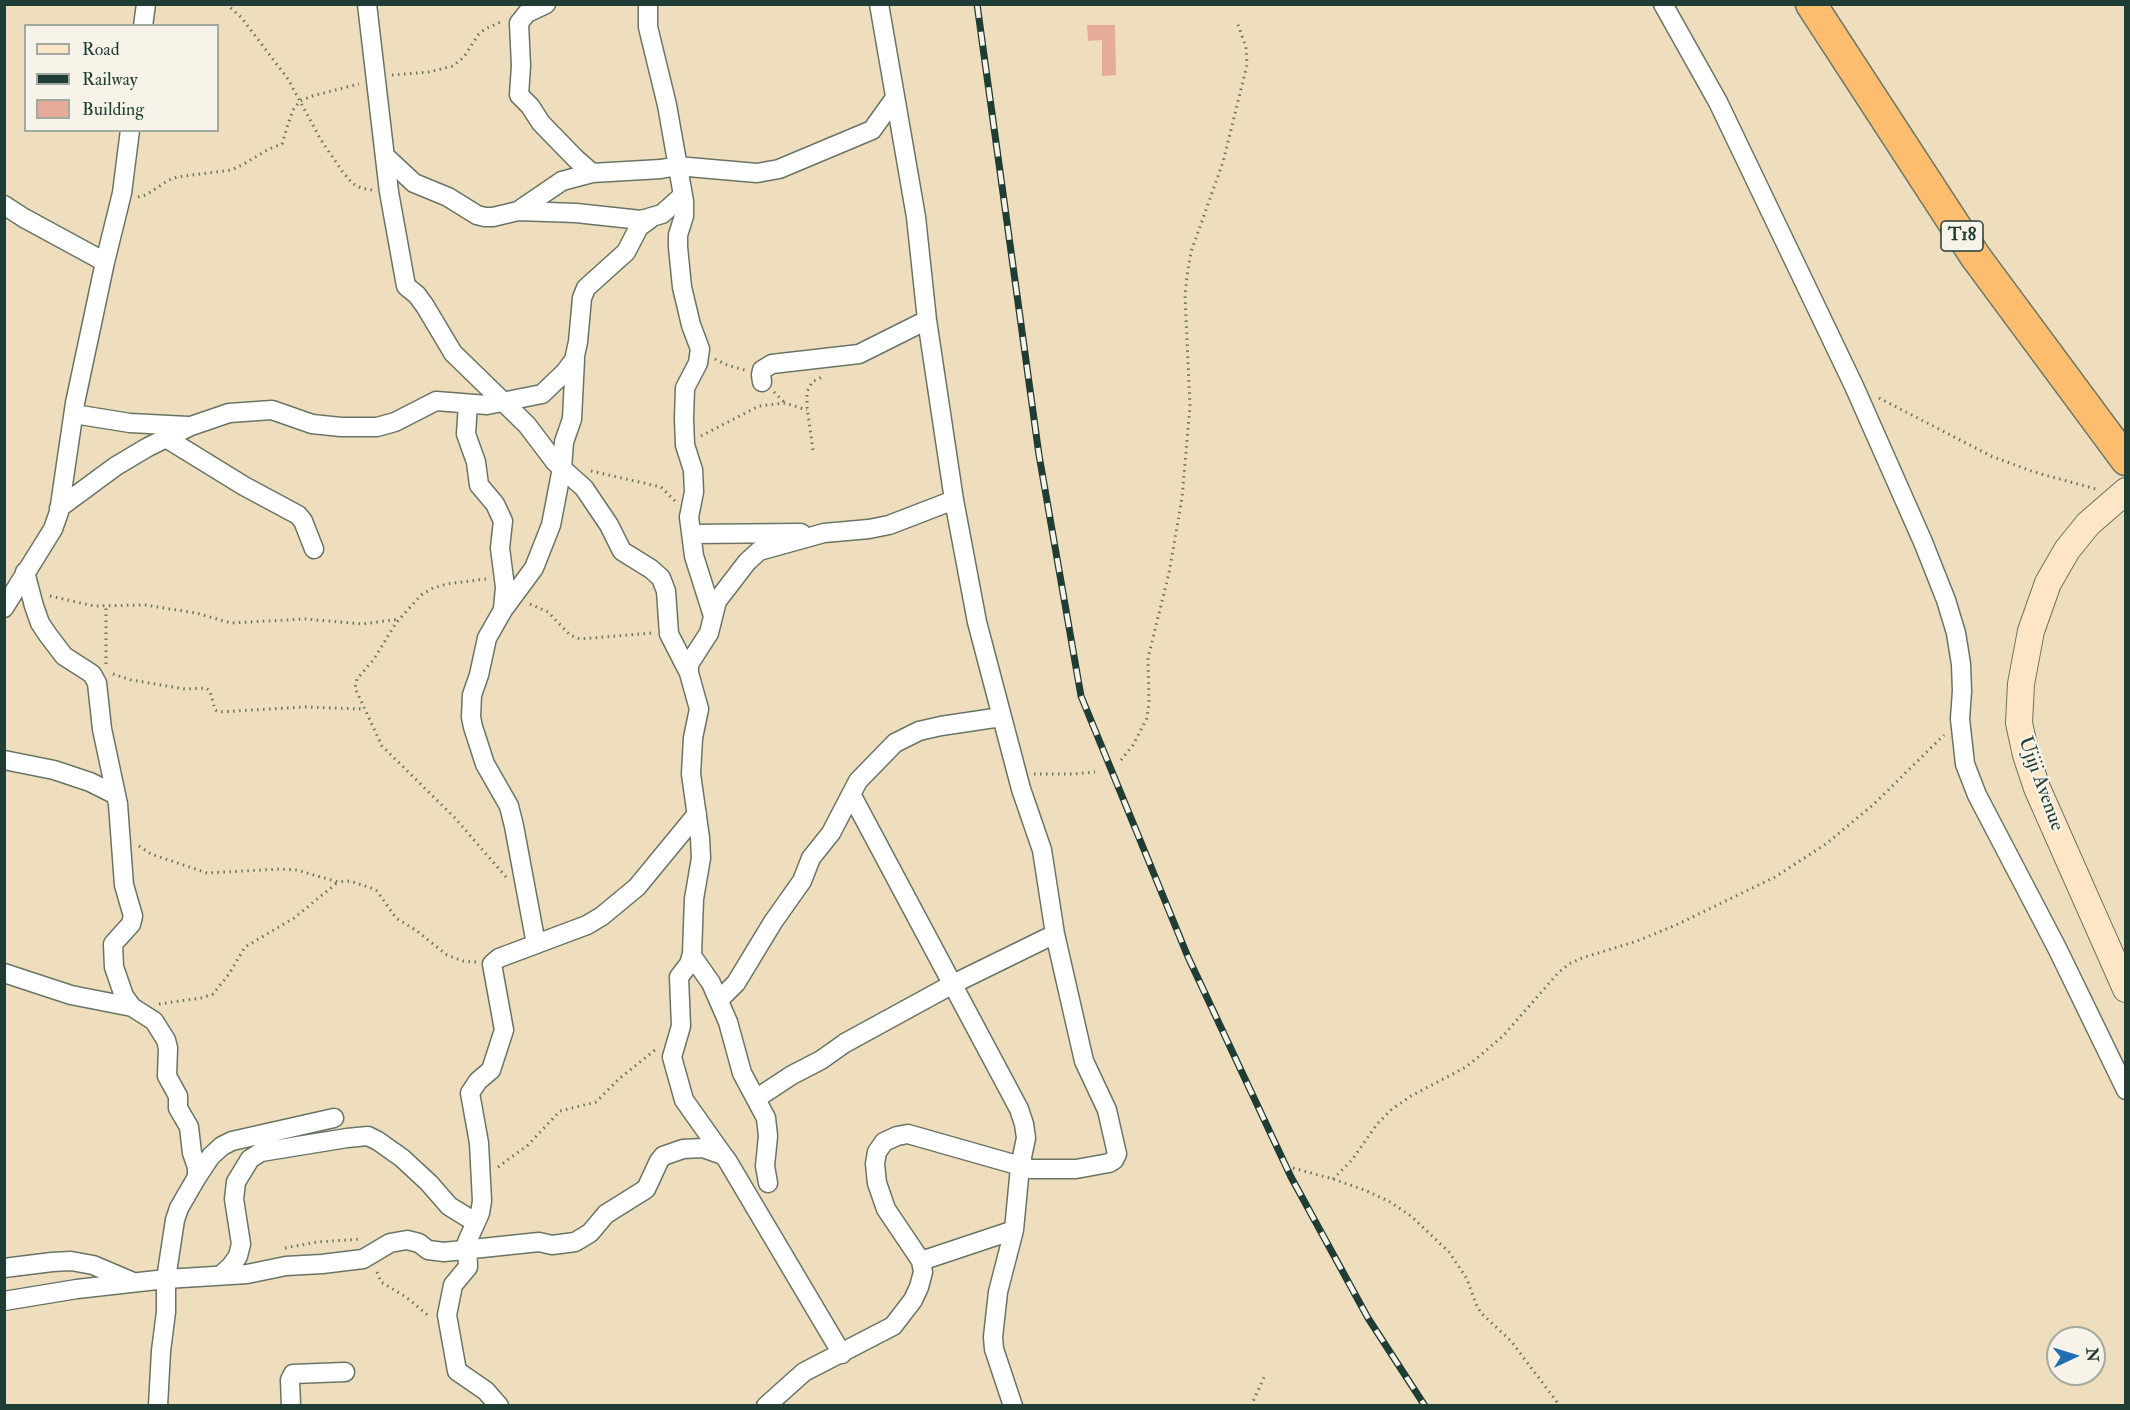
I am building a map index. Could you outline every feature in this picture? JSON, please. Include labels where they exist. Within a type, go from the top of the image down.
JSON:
[{"type":"highway","name":"T18","points":[[1811,4],[1975,256],[2126,460]]},
{"type":"main road","name":"Ujiji Avenue","points":[[2123,493],[2088,524],[2067,550],[2048,583],[2031,631],[2021,684],[2019,723],[2025,755],[2037,788],[2126,989]]},
{"type":"street","points":[[143,24],[146,4]]},
{"type":"street","points":[[367,4],[389,192],[406,286],[425,306],[453,353],[527,425],[555,462],[584,488],[609,525],[622,551],[661,578],[666,591],[668,627],[689,673],[699,709],[693,738],[691,774],[701,858],[694,900],[692,956],[679,977],[681,1022],[672,1058],[684,1100],[723,1155],[842,1354]]},
{"type":"street","points":[[546,4],[527,13],[519,23],[521,66],[519,95],[531,106],[548,130],[592,173]]},
{"type":"street","points":[[648,4],[648,27],[667,105],[682,196],[684,216],[678,235],[682,287],[690,325],[700,349],[698,363],[685,388],[685,445],[693,470],[691,526],[696,564],[713,616]]},
{"type":"street","points":[[766,1406],[804,1372],[893,1326],[913,1300],[919,1287],[923,1272],[921,1262],[886,1209],[877,1183],[875,1164],[877,1152],[884,1142],[908,1134],[1020,1167],[1076,1170],[1109,1163],[1117,1154],[1107,1110],[1084,1061],[1055,934],[1042,850],[1017,774],[977,622],[954,500],[927,320],[916,217],[879,4]]},
{"type":"street","points":[[1663,4],[1718,102],[1854,386],[1923,542],[1946,600],[1956,633],[1961,664],[1960,719],[1965,765],[1977,795],[2058,948],[2126,1090]]},
{"type":"street","points":[[518,211],[562,180],[592,173],[677,166],[757,173],[779,169],[872,130],[895,98]]},
{"type":"street","points":[[4,608],[26,580],[53,528],[59,508],[74,414],[105,262],[120,202],[130,132]]},
{"type":"street","points":[[385,156],[414,183],[448,198],[477,215],[493,217],[518,211],[650,219]]},
{"type":"street","points":[[536,944],[509,806],[485,764],[471,717],[472,695],[487,638],[534,568],[548,535],[563,467],[564,442],[572,419],[575,355],[583,293],[589,284],[626,252],[639,227],[669,210],[682,196]]},
{"type":"street","points":[[4,205],[105,262]]},
{"type":"street","points":[[762,382],[760,375],[762,370],[772,364],[859,354],[927,320]]},
{"type":"street","points":[[59,508],[116,466],[166,438],[190,426],[229,413],[272,410],[312,424],[377,427],[395,422],[436,401],[487,405],[537,396],[546,391],[571,366],[575,355]]},
{"type":"street","points":[[468,404],[466,434],[476,462],[479,485],[495,504],[503,521],[500,548],[507,605]]},
{"type":"street","points":[[74,414],[130,423],[190,426]]},
{"type":"street","points":[[166,438],[244,486],[298,514],[314,549]]},
{"type":"street","points":[[689,673],[689,664],[710,633],[717,601],[747,562],[759,551],[824,533],[889,525],[954,500]]},
{"type":"street","points":[[691,526],[824,533]]},
{"type":"street","points":[[4,584],[26,580]]},
{"type":"street","points":[[26,580],[40,623],[64,656],[95,679],[99,692],[102,729],[116,795],[124,885],[133,920],[113,944],[114,967],[124,996],[132,1007]]},
{"type":"street","points":[[719,1000],[736,983],[773,922],[802,881],[811,858],[831,833],[858,781],[866,772],[902,738],[941,726],[1001,717]]},
{"type":"street","points":[[4,760],[54,770],[90,782],[116,795]]},
{"type":"street","points":[[851,794],[1019,1109],[1024,1124],[1026,1138],[1020,1167],[1014,1230],[998,1292],[993,1337],[994,1349],[1013,1406]]},
{"type":"street","points":[[499,1406],[486,1391],[457,1371],[447,1315],[452,1288],[467,1269],[466,1242],[483,1201],[479,1143],[470,1093],[478,1081],[491,1070],[504,1030],[492,968],[494,962],[587,925],[615,905],[637,887],[697,814]]},
{"type":"street","points":[[757,1098],[845,1043],[953,984],[1055,934]]},
{"type":"street","points":[[692,956],[708,976],[719,1000],[728,1022],[742,1073],[757,1098],[767,1124],[765,1166],[768,1184]]},
{"type":"street","points":[[4,973],[71,995],[132,1007],[154,1021],[166,1040],[167,1076],[177,1096],[178,1108],[189,1127],[197,1177]]},
{"type":"street","points":[[158,1406],[161,1351],[166,1319],[166,1279],[175,1220],[179,1208],[197,1177],[211,1156],[232,1141],[334,1118]]},
{"type":"street","points":[[221,1275],[238,1256],[241,1244],[234,1199],[236,1182],[250,1159],[261,1152],[368,1136],[402,1158],[429,1183],[449,1206],[475,1222]]},
{"type":"street","points":[[4,1301],[135,1282],[247,1274],[286,1266],[363,1259],[390,1243],[407,1240],[419,1243],[431,1251],[468,1250],[539,1242],[552,1245],[575,1242],[590,1233],[606,1215],[646,1188],[663,1156],[695,1148],[714,1150],[723,1155]]},
{"type":"street","points":[[921,1262],[1014,1230]]},
{"type":"street","points":[[4,1268],[71,1261],[93,1265],[135,1282]]},
{"type":"street","points":[[291,1406],[290,1380],[293,1374],[345,1372]]},
{"type":"path","points":[[226,4],[241,17],[288,79],[321,140],[352,183],[361,188],[389,192]]},
{"type":"path","points":[[120,202],[146,195],[177,177],[231,170],[282,144],[293,110],[300,101],[399,74],[429,72],[453,66],[464,57],[485,28],[527,13]]},
{"type":"path","points":[[1120,760],[1133,745],[1146,718],[1149,702],[1148,658],[1169,573],[1182,498],[1190,406],[1185,295],[1187,276],[1191,252],[1224,162],[1247,65],[1246,47],[1237,22]]},
{"type":"path","points":[[813,450],[807,410],[808,387],[829,372]]},
{"type":"path","points":[[1854,386],[1991,456],[2034,472],[2123,493]]},
{"type":"path","points":[[685,445],[759,406],[785,403],[807,410]]},
{"type":"path","points":[[563,467],[612,474],[661,487],[666,490],[691,526]]},
{"type":"path","points":[[505,575],[433,588],[421,595],[400,619],[355,683],[363,709],[386,752],[454,818],[505,876],[525,885]]},
{"type":"path","points":[[26,580],[94,606],[145,605],[196,613],[231,623],[305,619],[363,624],[400,619]]},
{"type":"path","points":[[507,605],[530,604],[548,612],[570,635],[580,639],[647,633],[662,635],[674,644]]},
{"type":"path","points":[[106,607],[106,662],[110,671],[115,675],[185,689],[209,689],[215,710],[219,712],[304,707],[363,709]]},
{"type":"path","points":[[1333,1179],[1352,1160],[1377,1124],[1392,1109],[1411,1096],[1466,1067],[1503,1036],[1558,973],[1569,964],[1677,925],[1775,877],[1826,844],[1866,810],[1960,719]]},
{"type":"path","points":[[1017,774],[1095,772]]},
{"type":"path","points":[[119,821],[140,848],[201,872],[297,870],[338,882],[350,882],[377,891],[396,918],[447,955],[463,961],[494,962]]},
{"type":"path","points":[[132,1007],[210,996],[229,974],[245,947],[294,918],[338,882]]},
{"type":"path","points":[[482,1183],[501,1164],[528,1145],[560,1111],[596,1102],[620,1078],[659,1047],[681,1022]]},
{"type":"path","points":[[1293,1168],[1333,1179],[1390,1202],[1411,1216],[1449,1252],[1467,1279],[1481,1313],[1511,1341],[1560,1406]]},
{"type":"path","points":[[372,1254],[381,1282],[406,1297],[449,1330]]},
{"type":"path","points":[[1251,1406],[1265,1375]]},
{"type":"building","points":[[1087,25],[1115,25],[1116,75],[1102,76],[1102,40],[1088,41]]},
{"type":"railway","points":[[977,4],[1039,455],[1081,696],[1188,957],[1291,1177],[1368,1318],[1425,1406]]}]
